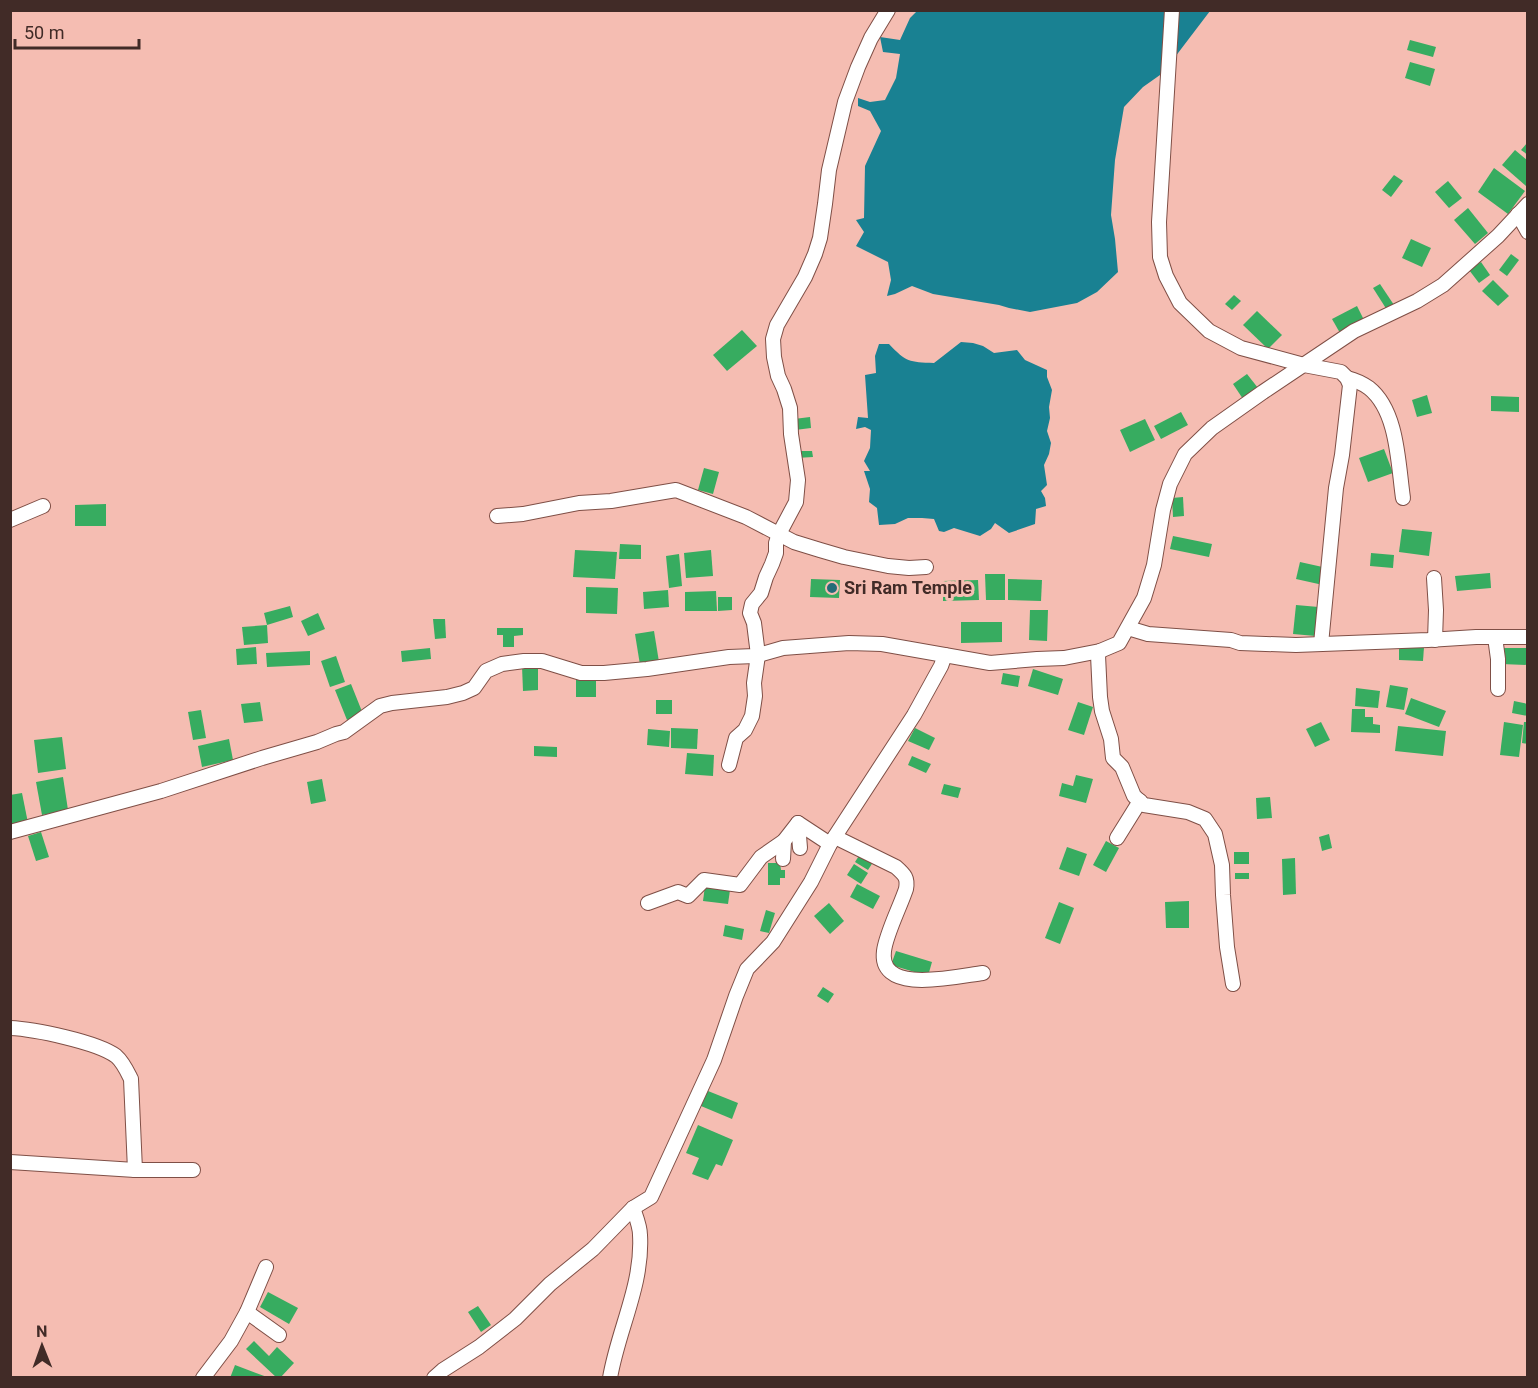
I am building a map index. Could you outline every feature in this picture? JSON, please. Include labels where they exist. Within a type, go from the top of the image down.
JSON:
[{"type":"street","points":[[729,765],[736,738],[746,730],[752,716],[758,655],[754,623],[750,613],[752,604],[770,572],[779,534],[796,502],[798,480],[791,434],[790,408],[778,376],[773,339],[777,325],[805,277],[815,254],[820,238],[829,170],[845,102],[871,38],[888,10]]},
{"type":"street","points":[[1172,10],[1159,222],[1160,257],[1166,276],[1180,303],[1209,331],[1241,348],[1304,365],[1341,372],[1350,385],[1336,488],[1321,645]]},
{"type":"street","points":[[10,832],[161,791],[317,742],[344,732],[380,706],[463,693],[474,687],[486,671],[502,664],[542,661],[581,673],[592,673],[647,669],[758,655],[783,648],[861,643],[882,644],[990,663],[1037,658],[1064,658],[1100,651],[1119,643],[1144,598],[1154,566],[1162,510],[1170,483],[1185,454],[1212,429],[1263,392],[1354,332],[1417,301],[1443,285],[1498,236],[1523,209]]},
{"type":"street","points":[[1523,209],[1527,232]]},
{"type":"street","points":[[1347,378],[1370,388],[1384,408],[1393,430],[1402,498]]},
{"type":"street","points":[[497,516],[676,490],[746,517],[794,542],[852,559],[888,566],[926,567]]},
{"type":"street","points":[[10,520],[43,506]]},
{"type":"street","points":[[1434,578],[1435,640]]},
{"type":"street","points":[[1128,628],[1148,634],[1231,640],[1240,643],[1296,645],[1527,637]]},
{"type":"street","points":[[1495,637],[1498,689]]},
{"type":"street","points":[[1100,651],[1098,655],[1100,697],[1111,739],[1113,758],[1122,767],[1134,796],[1144,805],[1188,812],[1205,819],[1215,834],[1222,865],[1227,946],[1233,984]]},
{"type":"street","points":[[434,1377],[479,1347],[515,1319],[550,1284],[593,1249],[633,1208],[651,1197],[714,1060],[747,969],[773,942],[811,882],[833,840],[914,715],[945,655]]},
{"type":"street","points":[[1117,838],[1140,801]]},
{"type":"street","points":[[798,823],[896,867],[908,881],[883,953],[885,965],[892,974],[912,980],[929,980],[982,973]]},
{"type":"street","points":[[648,903],[678,892],[688,896],[704,880],[740,885],[761,857],[784,841],[798,823]]},
{"type":"street","points":[[798,823],[800,848]]},
{"type":"street","points":[[783,859],[784,841]]},
{"type":"street","points":[[10,1028],[35,1031],[97,1046],[118,1057],[125,1066],[130,1079],[135,1170]]},
{"type":"street","points":[[10,1162],[135,1170],[193,1170]]},
{"type":"street","points":[[610,1377],[634,1290],[640,1254],[640,1233],[633,1208]]},
{"type":"street","points":[[203,1377],[231,1341],[247,1311],[266,1266]]},
{"type":"street","points":[[247,1311],[279,1335]]},
{"type":"water","points":[[917,11],[1210,11],[1160,75],[1143,87],[1124,107],[1115,160],[1111,215],[1118,272],[1097,292],[1077,303],[1030,312],[933,294],[912,286],[887,296],[891,280],[888,262],[856,246],[864,232],[856,220],[864,218],[865,166],[881,131],[870,111],[858,106],[858,98],[870,102],[885,100],[896,78],[900,54],[883,52],[880,37],[900,40],[910,18]]},
{"type":"water","points":[[961,342],[983,346],[994,353],[1017,350],[1025,360],[1047,370],[1052,390],[1047,431],[1051,443],[1044,465],[1047,485],[1041,491],[1046,506],[1036,509],[1035,524],[1009,533],[995,523],[991,529],[980,536],[954,528],[944,532],[939,531],[934,519],[922,518],[908,518],[895,524],[879,525],[877,508],[869,502],[870,489],[864,471],[870,471],[864,461],[870,448],[871,430],[865,427],[856,429],[858,417],[868,418],[865,375],[876,373],[875,356],[879,344],[889,344],[908,360],[934,363]]},
{"type":"building","points":[[1410,40],[1436,47],[1433,57],[1407,50]]},
{"type":"building","points":[[1410,62],[1435,69],[1430,86],[1405,78]]},
{"type":"building","points":[[1528,142],[1528,155],[1521,150]]},
{"type":"building","points":[[1515,150],[1528,161],[1526,186],[1502,165]]},
{"type":"building","points":[[1494,168],[1525,191],[1508,214],[1478,192]]},
{"type":"building","points":[[1394,175],[1403,181],[1391,197],[1382,190]]},
{"type":"building","points":[[1448,181],[1462,198],[1449,208],[1435,192]]},
{"type":"building","points":[[1468,208],[1488,233],[1475,244],[1454,220]]},
{"type":"building","points":[[1411,239],[1431,248],[1422,267],[1402,258]]},
{"type":"building","points":[[1511,254],[1519,260],[1507,276],[1499,270]]},
{"type":"building","points":[[1481,262],[1490,275],[1479,283],[1469,270]]},
{"type":"building","points":[[1493,280],[1509,296],[1498,306],[1482,291]]},
{"type":"building","points":[[1380,284],[1394,305],[1387,310],[1373,288]]},
{"type":"building","points":[[1234,295],[1241,301],[1232,310],[1225,304]]},
{"type":"building","points":[[1357,306],[1364,320],[1340,333],[1332,319]]},
{"type":"building","points":[[1257,311],[1282,335],[1268,349],[1243,325]]},
{"type":"building","points":[[742,330],[757,346],[727,371],[713,355]]},
{"type":"building","points":[[1247,374],[1258,388],[1243,399],[1233,384]]},
{"type":"building","points":[[1427,395],[1432,413],[1417,417],[1412,400]]},
{"type":"building","points":[[1491,396],[1519,397],[1519,412],[1491,411]]},
{"type":"building","points":[[1181,412],[1188,425],[1161,439],[1154,426]]},
{"type":"building","points":[[810,417],[811,428],[795,430],[794,419]]},
{"type":"building","points":[[1145,419],[1155,440],[1130,452],[1120,430]]},
{"type":"building","points":[[1384,449],[1393,473],[1368,482],[1359,458]]},
{"type":"building","points":[[796,451],[812,451],[813,457],[796,458]]},
{"type":"building","points":[[704,468],[719,472],[713,494],[698,490]]},
{"type":"building","points":[[1183,497],[1184,516],[1173,517],[1172,498]]},
{"type":"building","points":[[106,504],[106,526],[75,526],[75,505]]},
{"type":"building","points":[[1402,529],[1432,532],[1429,556],[1399,552]]},
{"type":"building","points":[[1173,536],[1212,544],[1209,557],[1170,549]]},
{"type":"building","points":[[620,544],[641,545],[641,559],[619,559]]},
{"type":"building","points":[[575,550],[617,552],[615,579],[573,577]]},
{"type":"building","points":[[711,550],[713,576],[686,578],[684,553]]},
{"type":"building","points":[[1371,553],[1394,555],[1393,568],[1370,566]]},
{"type":"building","points":[[679,554],[682,586],[669,588],[666,556]]},
{"type":"building","points":[[1300,562],[1336,570],[1332,587],[1296,579]]},
{"type":"building","points":[[1490,573],[1491,588],[1457,591],[1455,576]]},
{"type":"building","points":[[985,574],[1005,574],[1005,600],[986,600]]},
{"type":"building","points":[[811,579],[840,580],[839,598],[810,597]]},
{"type":"building","points":[[1008,579],[1042,580],[1041,601],[1008,600]]},
{"type":"building","points":[[978,580],[979,600],[943,601],[943,581]]},
{"type":"building","points":[[586,587],[618,588],[617,614],[586,613]]},
{"type":"building","points":[[668,590],[669,607],[644,609],[643,592]]},
{"type":"building","points":[[716,591],[717,611],[685,611],[685,592]]},
{"type":"building","points":[[718,597],[732,597],[732,610],[718,611]]},
{"type":"building","points":[[1296,605],[1330,608],[1327,637],[1293,634]]},
{"type":"building","points":[[290,606],[293,617],[267,625],[264,613]]},
{"type":"building","points":[[1030,610],[1048,610],[1047,641],[1029,640]]},
{"type":"building","points":[[318,613],[325,629],[308,636],[301,621]]},
{"type":"building","points":[[433,619],[445,619],[446,638],[435,639]]},
{"type":"building","points":[[961,622],[1002,622],[1002,642],[961,643]]},
{"type":"building","points":[[267,625],[268,643],[244,645],[242,627]]},
{"type":"building","points":[[497,628],[523,628],[523,635],[514,636],[514,647],[503,647],[503,635],[497,635]]},
{"type":"building","points":[[654,631],[659,662],[640,665],[635,634]]},
{"type":"building","points":[[1399,646],[1424,647],[1423,661],[1399,660]]},
{"type":"building","points":[[256,647],[257,664],[237,665],[236,649]]},
{"type":"building","points":[[430,648],[431,659],[402,662],[401,651]]},
{"type":"building","points":[[1501,648],[1528,648],[1528,665],[1501,664]]},
{"type":"building","points":[[310,651],[310,665],[267,667],[266,653]]},
{"type":"building","points":[[336,656],[345,682],[330,687],[321,661]]},
{"type":"building","points":[[522,666],[538,666],[538,690],[523,691]]},
{"type":"building","points":[[1033,669],[1063,679],[1058,695],[1028,686]]},
{"type":"building","points":[[1003,673],[1020,676],[1018,687],[1001,684]]},
{"type":"building","points":[[576,680],[596,680],[596,697],[576,697]]},
{"type":"building","points":[[351,684],[363,714],[347,720],[335,690]]},
{"type":"building","points":[[1390,685],[1408,688],[1404,710],[1386,707]]},
{"type":"building","points":[[1356,688],[1380,691],[1378,708],[1355,706]]},
{"type":"building","points":[[1411,698],[1446,711],[1439,727],[1405,714]]},
{"type":"building","points":[[656,700],[672,700],[672,714],[656,714]]},
{"type":"building","points":[[1514,701],[1528,704],[1528,716],[1512,713]]},
{"type":"building","points":[[260,702],[263,721],[244,723],[241,704]]},
{"type":"building","points":[[1078,702],[1093,707],[1084,735],[1068,730]]},
{"type":"building","points":[[1352,709],[1365,709],[1365,717],[1373,717],[1373,724],[1380,725],[1380,733],[1351,732]]},
{"type":"building","points":[[201,710],[206,738],[193,740],[188,712]]},
{"type":"building","points":[[1321,722],[1330,740],[1315,747],[1306,729]]},
{"type":"building","points":[[1504,722],[1523,725],[1519,757],[1500,755]]},
{"type":"building","points":[[1524,722],[1528,722],[1528,744],[1522,743]]},
{"type":"building","points":[[1398,726],[1446,731],[1443,756],[1395,751]]},
{"type":"building","points":[[671,728],[698,729],[697,749],[671,748]]},
{"type":"building","points":[[915,728],[935,738],[929,750],[908,741]]},
{"type":"building","points":[[648,729],[670,731],[669,747],[647,745]]},
{"type":"building","points":[[62,737],[66,769],[38,773],[34,740]]},
{"type":"building","points":[[229,739],[233,760],[202,767],[198,746]]},
{"type":"building","points":[[534,746],[557,747],[557,757],[534,756]]},
{"type":"building","points":[[687,753],[714,755],[713,776],[685,774]]},
{"type":"building","points":[[912,756],[931,764],[926,773],[908,765]]},
{"type":"building","points":[[1076,775],[1093,779],[1086,803],[1059,796],[1062,783],[1073,786]]},
{"type":"building","points":[[63,777],[68,810],[42,815],[36,782]]},
{"type":"building","points":[[322,779],[326,801],[311,804],[307,782]]},
{"type":"building","points":[[944,784],[961,788],[958,798],[941,794]]},
{"type":"building","points":[[22,793],[28,823],[10,826],[10,795]]},
{"type":"building","points":[[1270,797],[1272,818],[1257,819],[1256,798]]},
{"type":"building","points":[[41,832],[49,857],[36,861],[28,836]]},
{"type":"building","points":[[1329,834],[1332,848],[1322,851],[1319,837]]},
{"type":"building","points":[[1106,841],[1119,848],[1106,872],[1093,865]]},
{"type":"building","points":[[1067,847],[1087,854],[1079,876],[1059,869]]},
{"type":"building","points":[[862,851],[875,859],[868,870],[855,862]]},
{"type":"building","points":[[1234,852],[1249,852],[1249,864],[1234,864]]},
{"type":"building","points":[[1295,858],[1296,894],[1283,895],[1282,859]]},
{"type":"building","points":[[768,863],[780,863],[781,870],[785,870],[785,878],[780,878],[780,885],[768,885]]},
{"type":"building","points":[[854,864],[868,873],[861,884],[847,875]]},
{"type":"building","points":[[1235,873],[1249,873],[1249,879],[1235,879]]},
{"type":"building","points":[[857,884],[880,896],[873,909],[850,897]]},
{"type":"building","points":[[705,886],[730,890],[728,904],[703,901]]},
{"type":"building","points":[[1189,901],[1189,928],[1166,928],[1165,902]]},
{"type":"building","points":[[1059,902],[1074,908],[1060,944],[1045,938]]},
{"type":"building","points":[[829,903],[844,921],[830,934],[814,916]]},
{"type":"building","points":[[766,910],[775,913],[769,933],[760,931]]},
{"type":"building","points":[[725,925],[744,929],[742,940],[723,936]]},
{"type":"building","points":[[896,951],[932,962],[928,976],[891,965]]},
{"type":"building","points":[[823,987],[834,994],[828,1003],[817,996]]},
{"type":"building","points":[[708,1091],[738,1103],[732,1119],[701,1106]]},
{"type":"building","points":[[698,1125],[733,1140],[722,1166],[716,1164],[708,1180],[692,1174],[699,1158],[686,1153]]},
{"type":"building","points":[[268,1292],[298,1308],[289,1324],[260,1307]]},
{"type":"building","points":[[478,1306],[491,1325],[481,1332],[468,1312]]},
{"type":"building","points":[[254,1341],[269,1356],[277,1347],[294,1363],[280,1378],[277,1378],[246,1349]]},
{"type":"building","points":[[235,1365],[267,1377],[267,1378],[230,1378]]},
{"type":"place","name":"Sri Ram Temple","points":[[832,588]]}]
